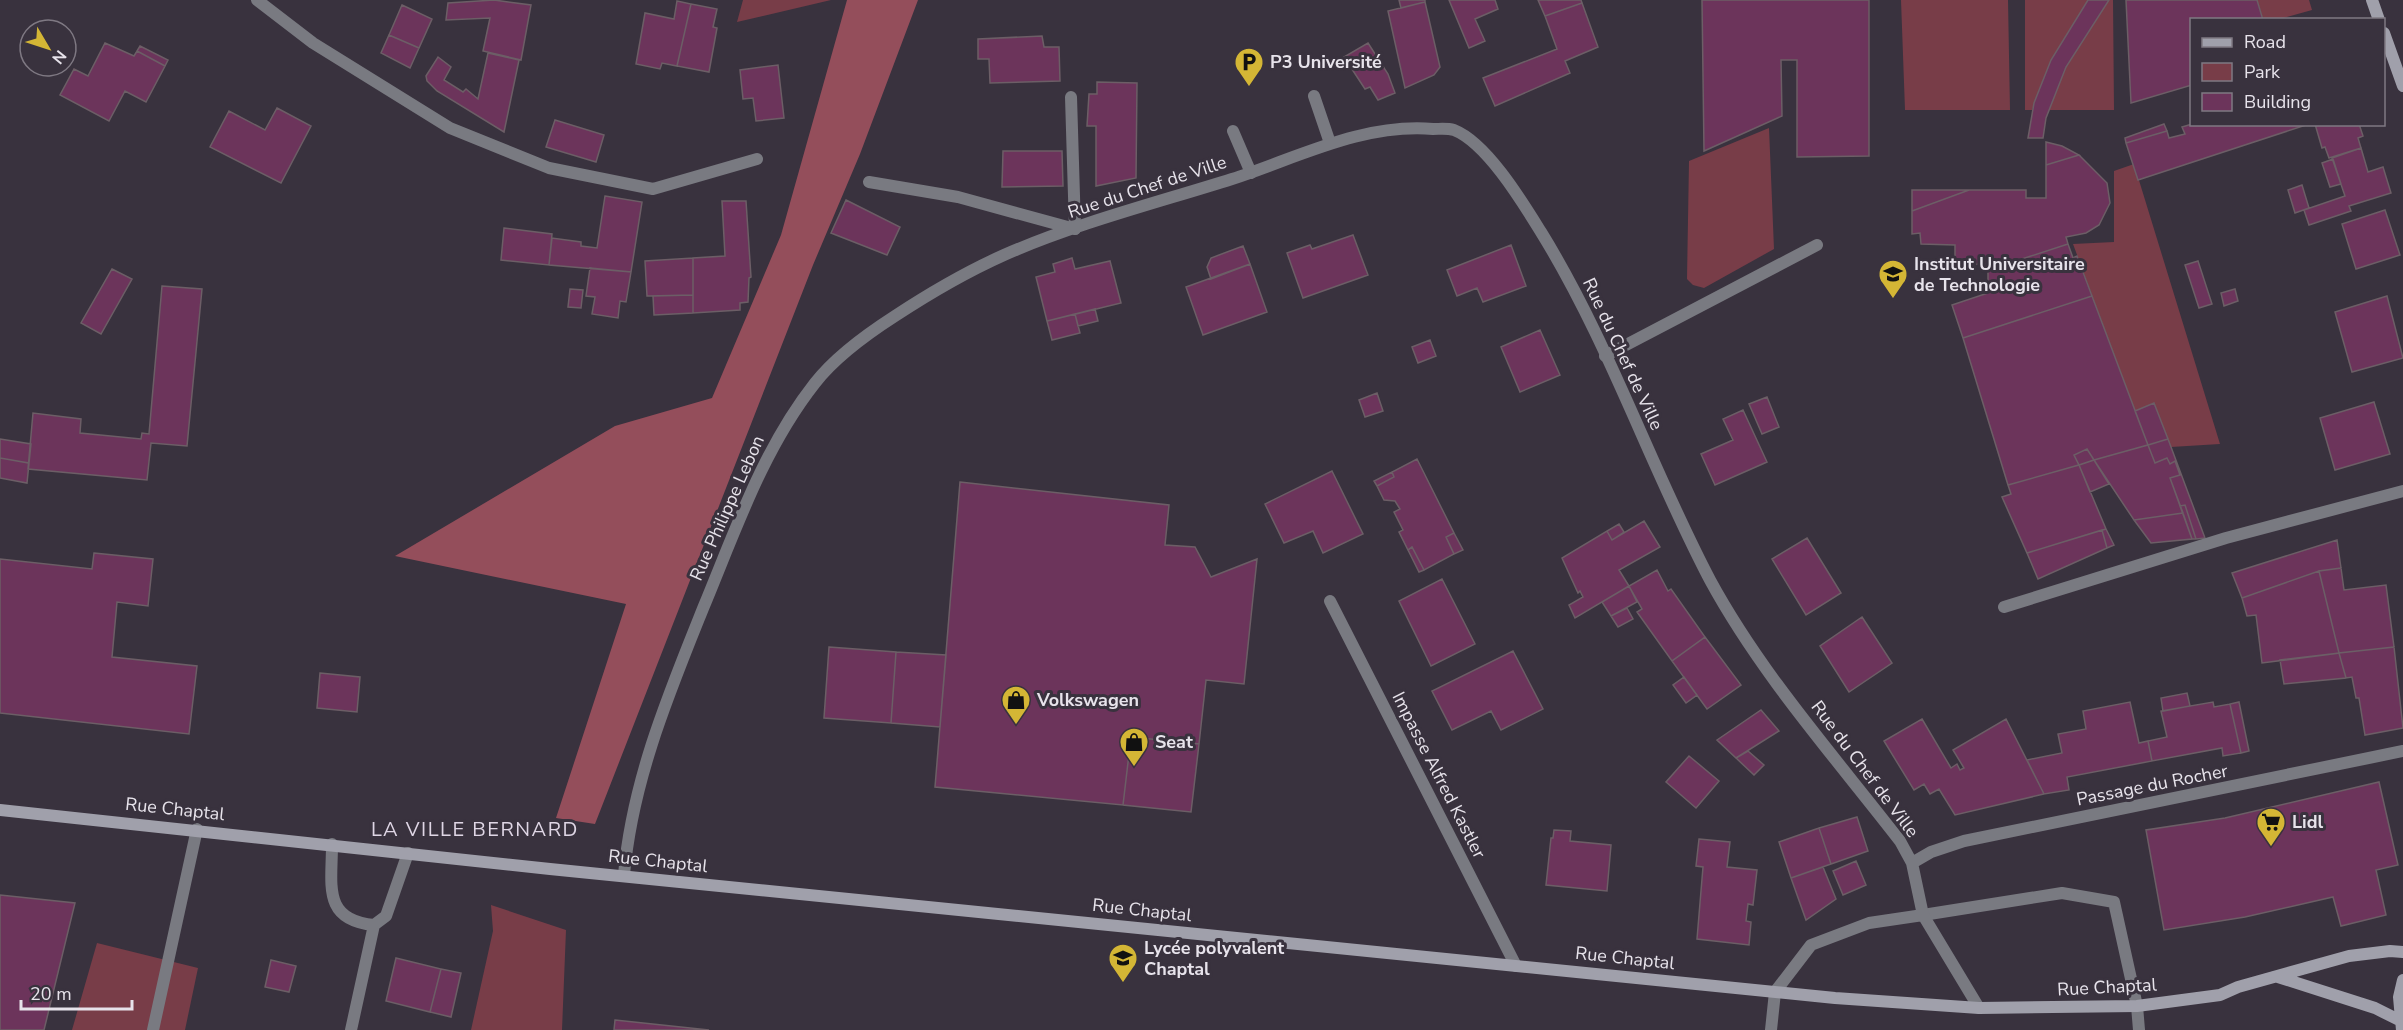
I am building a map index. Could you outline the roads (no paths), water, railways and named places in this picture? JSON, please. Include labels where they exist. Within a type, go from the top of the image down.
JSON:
[{"type":"main road","points":[[2372,0],[2378,18]]},
{"type":"main road","points":[[2385,36],[2403,86]]},
{"type":"main road","name":"Rue Chaptal","points":[[0,810],[1775,992],[1979,1008],[2137,1006],[2204,998],[2349,956],[2390,951],[2403,952]]},
{"type":"main road","points":[[2278,977],[2375,1008],[2401,1025]]},
{"type":"main road","points":[[2401,1025],[2399,997],[2403,980]]},
{"type":"street","points":[[257,0],[313,43],[450,128],[549,168],[653,189],[757,159]]},
{"type":"street","points":[[1314,96],[1330,142]]},
{"type":"street","points":[[869,182],[958,197],[1075,229],[1071,97]]},
{"type":"street","name":"Rue du Chef de Ville","points":[[1004,255],[1075,229],[1251,173],[1330,142],[1415,127],[1454,130],[1488,156],[1515,192],[1549,245],[1605,356],[1714,586],[1773,677],[1900,842],[1912,863],[1923,915],[1979,1008]]},
{"type":"street","points":[[1233,131],[1251,173]]},
{"type":"street","points":[[1605,356],[1817,245]]},
{"type":"street","name":"Rue Philippe Lebon","points":[[624,875],[627,835],[658,722],[746,502],[777,438],[818,378],[868,333],[934,291],[1004,255]]},
{"type":"street","points":[[2004,607],[2226,538],[2403,491]]},
{"type":"street","name":"Impasse Alfred Kastler","points":[[1330,601],[1516,966]]},
{"type":"street","name":"Passage du Rocher","points":[[1912,863],[1931,852],[1964,841],[2403,751]]},
{"type":"street","points":[[153,1030],[197,829]]},
{"type":"street","points":[[332,844],[333,899],[340,914],[356,924],[374,925],[386,916],[408,853]]},
{"type":"street","points":[[1771,1030],[1775,992],[1811,945],[1869,923],[2062,893],[2114,902],[2137,1006],[2139,1030]]},
{"type":"street","points":[[351,1030],[374,925]]},
{"type":"place","name":"P3 Université","points":[[1249,88]]},
{"type":"place","name":"Institut Universitaire de Technologie","points":[[1893,300]]},
{"type":"place","name":"Volkswagen","points":[[1016,726]]},
{"type":"place","name":"Seat","points":[[1134,768]]},
{"type":"place","name":"Lidl","points":[[2271,848]]},
{"type":"place","name":"Lycée polyvalent Chaptal","points":[[1123,984]]},
{"type":"district","name":"LA VILLE BERNARD","points":[[475,829]]}]
